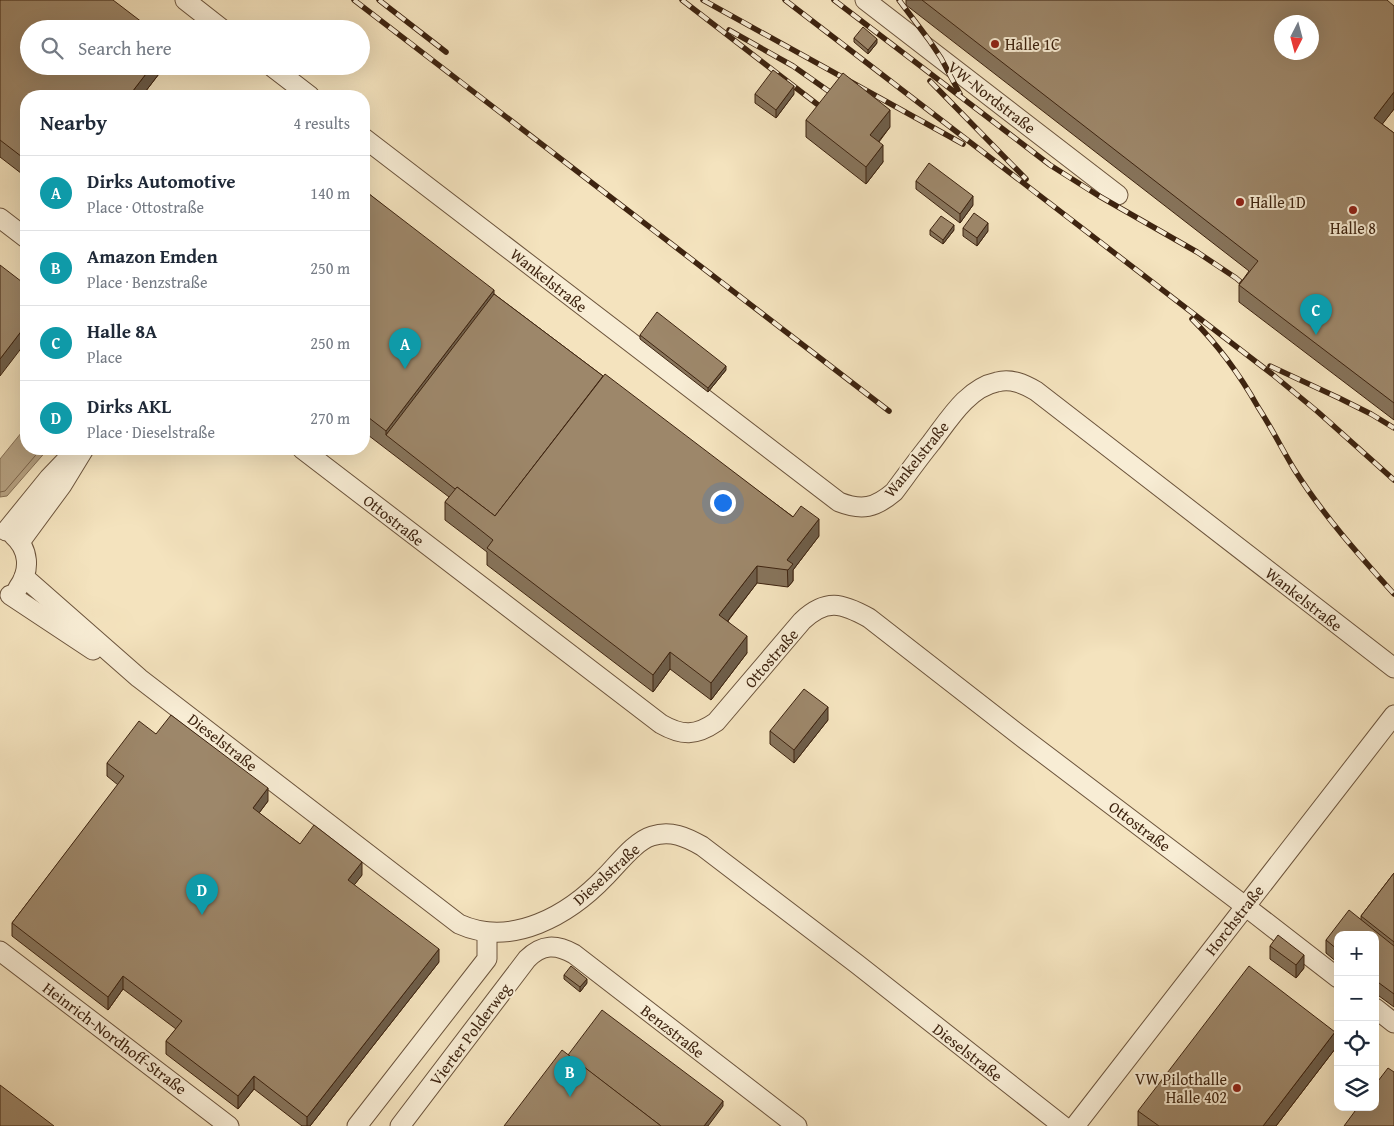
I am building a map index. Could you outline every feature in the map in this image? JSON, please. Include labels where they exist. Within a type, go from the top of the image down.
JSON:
[{"type":"street","points":[[185,0],[211,20]]},
{"type":"street","name":"VW-Nordstraße","points":[[865,0],[1118,194]]},
{"type":"street","points":[[283,75],[302,90]]},
{"type":"street","name":"Wankelstraße","points":[[370,143],[839,502],[858,508],[877,504],[886,498],[894,492],[957,409],[973,393],[985,386],[1010,380],[1036,391],[1394,668]]},
{"type":"street","points":[[0,218],[20,233]]},
{"type":"street","points":[[9,534],[49,478],[71,455]]},
{"type":"street","points":[[9,534],[62,485],[80,455]]},
{"type":"street","name":"Ottostraße","points":[[310,455],[671,730],[695,733],[706,729],[716,722],[811,612],[823,606],[833,604],[854,609],[869,618],[1335,976]]},
{"type":"street","points":[[5,597],[19,587],[27,568],[25,550],[9,534]]},
{"type":"street","name":"Dieselstraße","points":[[24,577],[139,678],[459,924],[471,929],[487,932],[505,932],[535,925],[581,900],[638,844],[649,836],[663,833],[688,838],[702,846],[857,964],[1063,1126]]},
{"type":"street","name":"Dieselstraße","points":[[5,597],[139,678]]},
{"type":"street","name":"Horchstraße","points":[[1075,1126],[1394,715]]},
{"type":"street","points":[[357,1126],[487,959],[487,932]]},
{"type":"street","name":"Vierter Polderweg","points":[[400,1126],[528,959],[538,950],[545,948]]},
{"type":"street","name":"Benzstraße","points":[[545,948],[560,948],[574,954],[797,1126]]},
{"type":"street","name":"Heinrich-Nordhoff-Straße","points":[[0,951],[229,1126]]},
{"type":"street","points":[[1379,1011],[1394,1023]]},
{"type":"water","points":[[20,434],[20,455],[43,455],[7,496],[0,497],[0,459]]},
{"type":"building","points":[[0,0],[113,0],[139,20],[20,20],[20,75],[145,75],[134,90],[20,90],[20,155],[0,140]]},
{"type":"building","name":"Halle 1D","points":[[922,0],[1387,0],[1394,6],[1394,92],[1374,118],[1394,133],[1394,403],[1239,285],[1258,261]]},
{"type":"building","points":[[863,27],[877,39],[868,50],[854,38]]},
{"type":"building","points":[[773,70],[794,86],[776,110],[755,94]]},
{"type":"building","points":[[843,73],[890,110],[870,135],[883,145],[866,167],[806,120]]},
{"type":"building","points":[[929,163],[973,196],[960,214],[916,181]]},
{"type":"building","points":[[370,195],[494,290],[386,431],[370,419]]},
{"type":"building","points":[[974,213],[988,223],[977,238],[963,228]]},
{"type":"building","points":[[941,216],[954,225],[943,240],[930,230]]},
{"type":"building","points":[[0,265],[20,280],[20,333],[0,359]]},
{"type":"building","points":[[494,294],[603,376],[495,516],[457,487],[455,489],[386,435]]},
{"type":"building","points":[[657,312],[726,366],[708,388],[640,335]]},
{"type":"building","points":[[605,374],[793,517],[801,506],[819,519],[787,560],[793,564],[788,570],[757,566],[719,615],[747,636],[711,683],[670,652],[653,675],[487,548],[493,540],[445,502],[457,487],[495,516]]},
{"type":"building","points":[[804,689],[828,707],[794,750],[770,731]]},
{"type":"building","points":[[171,715],[268,788],[253,808],[300,844],[314,825],[362,862],[348,880],[439,949],[307,1117],[254,1076],[238,1096],[166,1041],[182,1021],[123,976],[108,997],[12,923],[124,776],[107,763],[139,721],[156,734]]},
{"type":"building","points":[[1394,873],[1394,942],[1361,916]]},
{"type":"building","points":[[1349,910],[1375,931],[1334,931],[1334,947],[1326,940]]},
{"type":"building","points":[[1379,934],[1394,946],[1394,994],[1379,983]]},
{"type":"building","points":[[1278,935],[1304,955],[1296,965],[1270,946]]},
{"type":"building","points":[[571,966],[587,979],[580,987],[564,975]]},
{"type":"building","name":"VW Pilothalle Halle 402","points":[[1249,966],[1334,1031],[1263,1126],[1159,1126],[1138,1111]]},
{"type":"building","points":[[602,1010],[723,1101],[704,1126],[661,1126],[568,1055]]},
{"type":"building","points":[[562,1050],[661,1126],[504,1126]]},
{"type":"building","points":[[1388,1068],[1394,1072],[1394,1126],[1344,1126],[1355,1111],[1379,1111],[1379,1080]]},
{"type":"building","points":[[0,1085],[54,1126],[0,1126]]},
{"type":"railway","points":[[354,0],[889,411]]},
{"type":"railway","points":[[379,0],[446,52]]},
{"type":"railway","points":[[682,0],[826,111]]},
{"type":"railway","points":[[703,0],[963,144]]},
{"type":"railway","points":[[785,0],[1272,374],[1394,480]]},
{"type":"railway","points":[[834,0],[1050,165],[1099,196],[1197,252],[1249,289]]},
{"type":"railway","points":[[899,0],[941,58],[960,94]]},
{"type":"railway","points":[[729,30],[793,66],[837,97]]},
{"type":"railway","points":[[930,81],[1026,179]]},
{"type":"railway","points":[[1192,319],[1211,339],[1236,372],[1294,469],[1317,502],[1354,549],[1394,594]]},
{"type":"railway","points":[[1270,366],[1339,398],[1394,428]]},
{"type":"place","name":"Halle 1C","points":[[995,44]]},
{"type":"place","name":"Halle 1D","points":[[1240,202]]},
{"type":"place","name":"Halle 8","points":[[1353,210]]},
{"type":"place","name":"Halle 8A","points":[[1316,335]]},
{"type":"place","name":"Dirks Automotive","points":[[405,369]]},
{"type":"place","name":"Dirks AKL","points":[[202,915]]},
{"type":"place","name":"VW Pilothalle Halle 402","points":[[1237,1088]]},
{"type":"place","name":"Amazon Emden","points":[[570,1097]]}]
